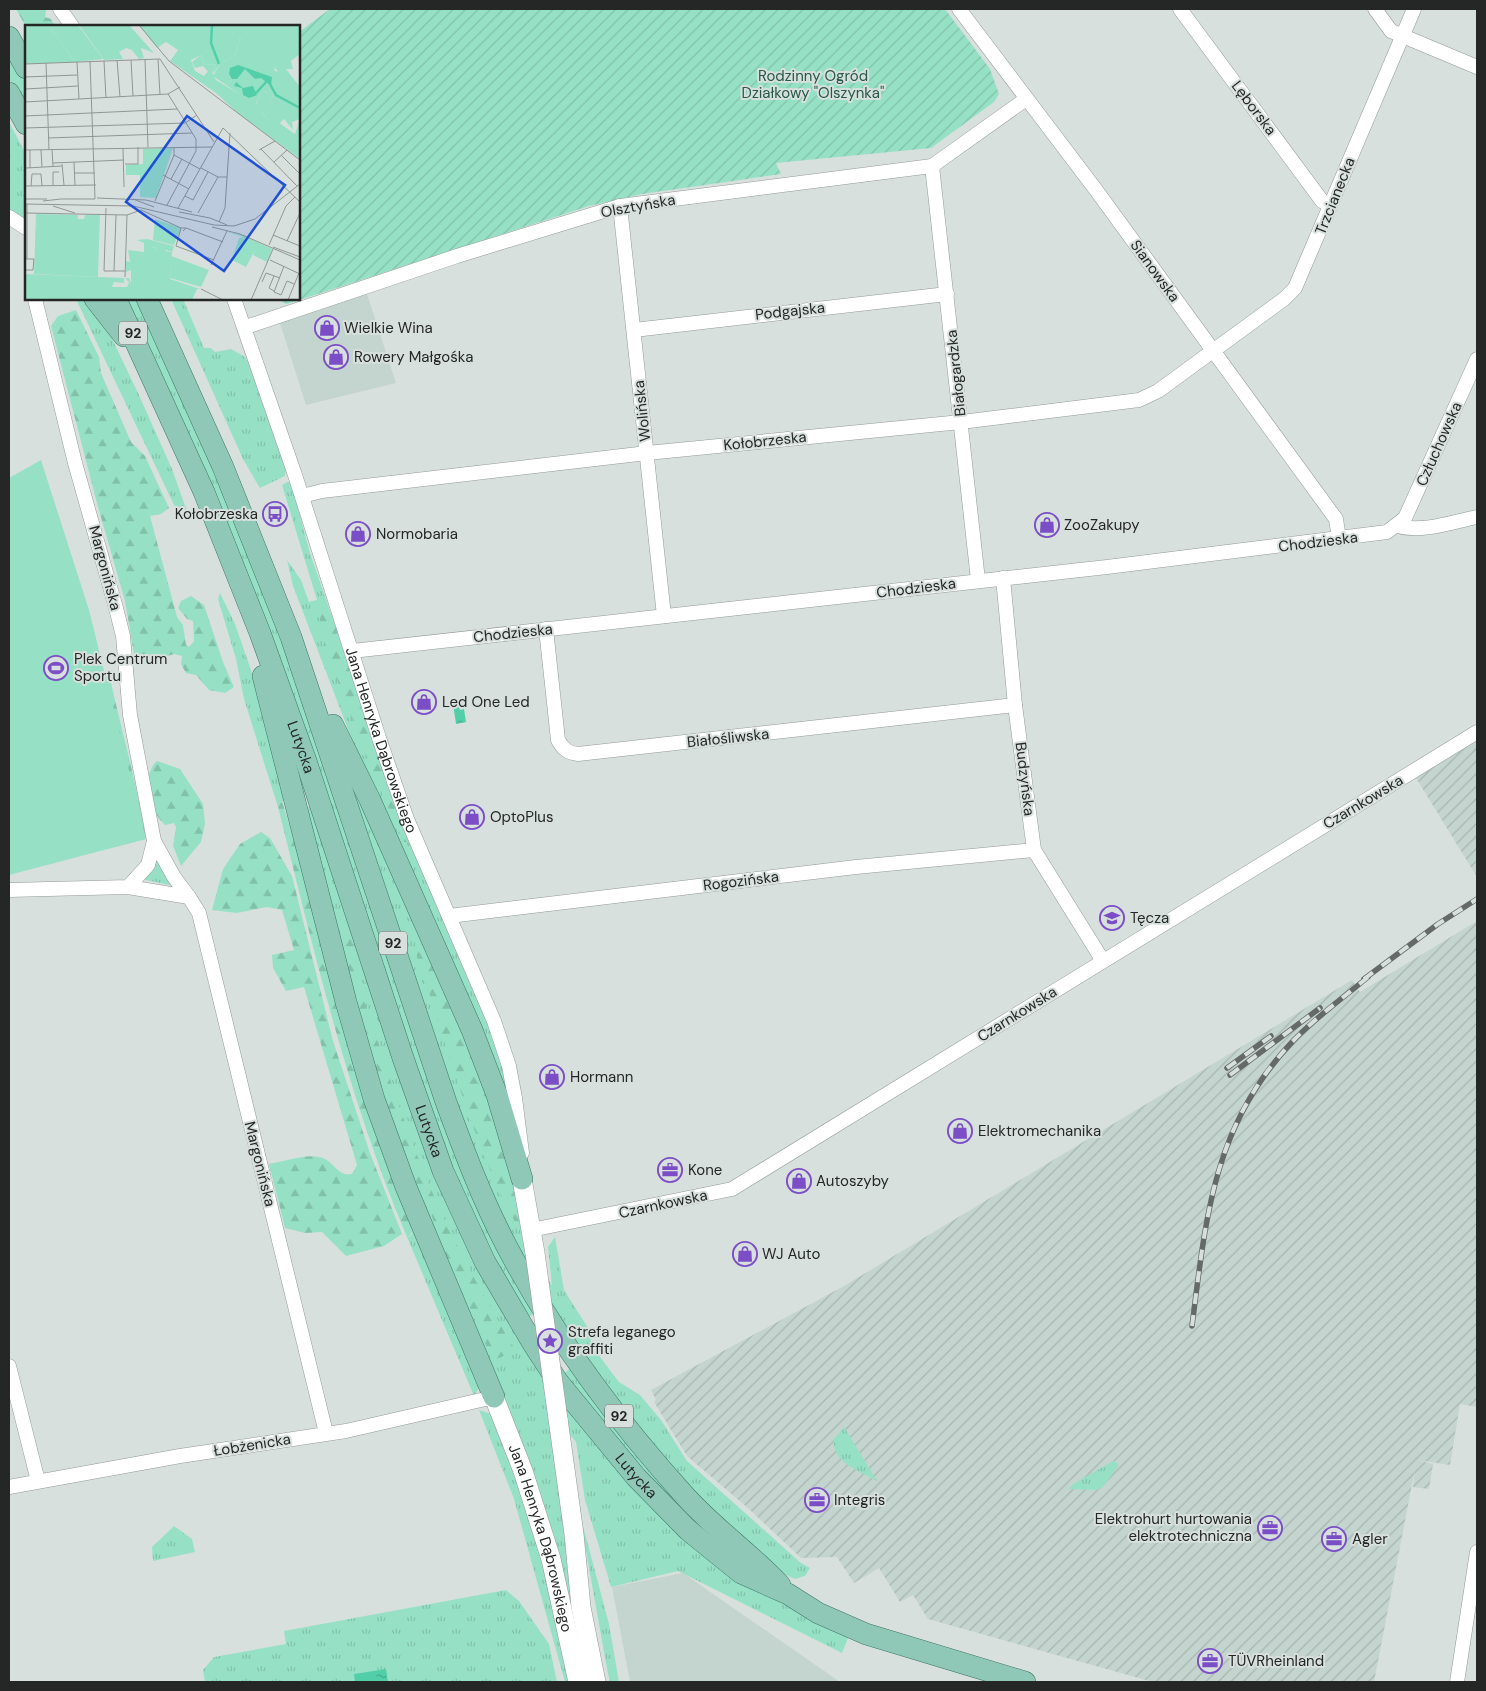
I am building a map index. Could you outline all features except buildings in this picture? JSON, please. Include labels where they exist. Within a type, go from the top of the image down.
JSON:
[{"type":"main road","points":[[9,37],[25,66]]},
{"type":"main road","points":[[9,93],[25,122]]},
{"type":"main road","points":[[97,300],[149,367]]},
{"type":"main road","name":"92","points":[[116,300],[149,367],[234,564]]},
{"type":"main road","name":"92","points":[[147,300],[175,356],[246,520],[306,676]]},
{"type":"main road","points":[[162,300],[175,356]]},
{"type":"main road","points":[[234,564],[346,1002],[371,1091],[406,1187],[494,1397]]},
{"type":"main road","name":"Lutycka","points":[[234,564],[291,718],[426,1124],[447,1180],[485,1262],[523,1329],[558,1382],[636,1478],[676,1519],[718,1555],[748,1577],[788,1594],[818,1612],[866,1634],[1025,1682]]},
{"type":"main road","points":[[306,676],[346,748],[472,1030],[497,1095],[522,1179]]},
{"type":"main road","name":"Lutycka","points":[[306,676],[446,1102],[476,1180],[508,1248],[562,1339],[644,1447],[706,1518],[788,1594]]},
{"type":"main road","name":"Jana Henryka Dąbrowskiego","points":[[522,1179],[535,1253],[574,1534],[581,1607],[596,1682]]},
{"type":"main road","name":"Jana Henryka Dąbrowskiego","points":[[494,1397],[523,1472],[551,1560],[578,1682]]},
{"type":"street","points":[[60,9],[71,25]]},
{"type":"street","name":"Sianowska","points":[[959,9],[1213,349],[1336,519],[1338,539]]},
{"type":"street","name":"Lęborska","points":[[1180,9],[1322,201],[1330,206]]},
{"type":"street","points":[[1375,9],[1392,31],[1477,67]]},
{"type":"street","name":"Trzcianecka","points":[[1213,349],[1284,299],[1296,288],[1414,9]]},
{"type":"street","name":"Olsztyńska","points":[[246,328],[457,256],[620,206],[932,166],[1026,99]]},
{"type":"street","name":"Białogardzka","points":[[932,166],[978,580]]},
{"type":"street","name":"Wolińska","points":[[620,206],[664,616]]},
{"type":"street","points":[[9,217],[25,227]]},
{"type":"street","name":"Podgajska","points":[[634,330],[947,294]]},
{"type":"street","name":"Margonińska","points":[[35,300],[75,463],[118,617],[125,655],[130,715],[154,841],[174,877],[199,913],[326,1433]]},
{"type":"street","name":"Jana Henryka Dąbrowskiego","points":[[234,300],[246,328],[302,496],[407,819],[486,1000],[508,1066],[518,1114],[522,1179]]},
{"type":"street","name":"Kołobrzeska","points":[[302,496],[322,491],[647,453],[961,422],[1147,398],[1213,349]]},
{"type":"street","name":"Człuchowska","points":[[1397,526],[1405,518],[1418,492],[1477,358]]},
{"type":"street","name":"Chodzieska","points":[[352,651],[1374,536],[1387,532],[1397,526],[1407,529],[1425,528],[1477,517]]},
{"type":"street","name":"Budzyńska","points":[[1003,578],[1015,706],[1034,850],[1103,962]]},
{"type":"street","name":"Białośliwska","points":[[546,629],[558,740],[562,747],[570,753],[578,754],[1015,706]]},
{"type":"street","name":"Czarnkowska","points":[[531,1230],[732,1189],[1477,732]]},
{"type":"street","name":"Margonińska","points":[[128,887],[148,865],[154,841]]},
{"type":"street","name":"Rogozińska","points":[[449,916],[856,867],[1034,850]]},
{"type":"street","points":[[9,890],[128,887],[189,897]]},
{"type":"street","points":[[9,1366],[38,1481]]},
{"type":"street","name":"Łobżenicka","points":[[9,1486],[326,1433],[494,1397]]},
{"type":"street","points":[[1457,1682],[1477,1552]]},
{"type":"shaded area","points":[[367,294],[396,383],[306,405],[280,323]]},
{"type":"shaded area","points":[[1477,741],[1477,877],[1416,778]]},
{"type":"shaded area","points":[[1477,921],[1477,1407],[1460,1404],[1450,1465],[1417,1460],[1433,1464],[1429,1489],[1413,1487],[1415,1469],[1374,1682],[1153,1682],[928,1619],[913,1595],[900,1602],[879,1568],[854,1583],[837,1557],[801,1558],[749,1509],[687,1456],[654,1402],[656,1400],[651,1390],[844,1286],[1352,980],[1360,992]]},
{"type":"shaded area","points":[[683,1573],[840,1682],[630,1682],[612,1587]]},
{"type":"green space","points":[[16,9],[46,9],[45,17],[51,19],[54,25],[25,25]]},
{"type":"green space","name":"Rodzinny Ogród Działkowy \"Olszynka\"","points":[[330,9],[945,9],[990,69],[999,94],[994,102],[931,148],[776,163],[781,174],[642,194],[589,206],[300,300],[300,31]]},
{"type":"green space","points":[[9,53],[25,82],[25,107],[9,78]]},
{"type":"green space","points":[[9,122],[25,152],[25,219],[9,210]]},
{"type":"green space","points":[[76,300],[90,300],[105,324],[172,469],[189,517],[174,505]]},
{"type":"green space","points":[[125,300],[139,300],[243,534],[535,1313],[526,1319],[466,1205]]},
{"type":"green space","points":[[171,300],[183,300],[204,348],[211,348],[215,352],[231,349],[245,357],[286,468],[285,476],[260,488],[243,459]]},
{"type":"green space","points":[[278,300],[299,300],[287,304]]},
{"type":"green space","points":[[76,310],[99,357],[101,373],[131,442],[145,456],[169,508],[161,514],[150,516],[177,617],[183,625],[186,645],[189,647],[194,641],[193,621],[187,619],[178,608],[181,601],[191,596],[204,605],[223,662],[234,687],[225,693],[209,690],[196,675],[186,673],[181,664],[182,656],[174,654],[136,666],[125,601],[98,507],[51,326],[58,316]]},
{"type":"green space","name":"Plek Centrum Sportu","points":[[41,460],[89,610],[146,839],[9,875],[9,478]]},
{"type":"green space","points":[[291,482],[310,553],[357,689],[472,980],[502,1064],[511,1106],[351,737],[293,586],[287,560],[301,580],[309,602],[317,600],[282,485]]},
{"type":"green space","points":[[220,593],[235,624],[260,696],[288,801],[282,801],[278,807],[244,699],[236,659],[218,599]]},
{"type":"green space","points":[[325,609],[329,610],[332,616],[389,792],[409,839],[407,842],[404,842],[381,792],[334,672],[319,614]]},
{"type":"green space","points":[[104,671],[109,674],[134,777],[146,839],[114,847]]},
{"type":"green space","points":[[342,755],[462,1025],[512,1174],[521,1227],[552,1286],[548,1247],[555,1237],[564,1290],[590,1331],[591,1344],[594,1349],[619,1382],[640,1395],[661,1420],[687,1461],[801,1563],[810,1568],[805,1576],[795,1579],[786,1575],[730,1529],[654,1447],[565,1329],[501,1216],[463,1125]]},
{"type":"green space","points":[[157,761],[180,769],[203,804],[205,824],[201,842],[181,866],[173,846],[176,827],[174,823],[165,825],[159,819],[151,802],[148,784],[149,776]]},
{"type":"green space","points":[[282,801],[414,1228],[410,1236],[407,1237],[367,1132],[334,1024],[278,807]]},
{"type":"green space","points":[[309,806],[361,956],[542,1372],[767,1595],[848,1638],[842,1653],[678,1571],[611,1587],[585,1500],[576,1442],[549,1408],[588,1682],[568,1594],[395,1137],[307,814]]},
{"type":"green space","points":[[261,832],[270,838],[292,876],[333,1041],[370,1153],[402,1234],[384,1246],[346,1256],[322,1232],[305,1233],[285,1228],[269,1164],[313,1156],[324,1158],[342,1173],[347,1174],[352,1174],[357,1165],[304,987],[286,991],[273,968],[272,955],[294,950],[282,910],[267,907],[237,913],[212,910],[223,869],[240,844]]},
{"type":"green space","points":[[156,859],[175,886],[141,879]]},
{"type":"green space","points":[[340,913],[346,921],[360,967],[355,972],[398,1102],[427,1180],[467,1264],[513,1346],[501,1357],[491,1359],[481,1332],[449,1264],[431,1214],[422,1199],[414,1176],[397,1144],[349,982],[339,927]]},
{"type":"green space","points":[[421,935],[467,1040],[493,1111],[513,1184],[520,1222],[516,1224],[486,1159],[450,1058],[417,957],[415,939]]},
{"type":"green space","points":[[414,1228],[480,1386],[474,1396],[407,1237],[411,1236]]},
{"type":"green space","points":[[572,1367],[720,1544],[668,1501],[563,1374]]},
{"type":"green space","points":[[479,1410],[491,1414],[517,1479],[538,1546],[570,1682],[565,1682],[514,1499]]},
{"type":"green space","points":[[844,1427],[877,1481],[848,1465],[837,1454],[834,1447],[834,1439]]},
{"type":"green space","points":[[1113,1461],[1118,1463],[1118,1466],[1103,1487],[1097,1490],[1069,1489],[1073,1484]]},
{"type":"green space","points":[[578,1507],[609,1624],[619,1682],[610,1682],[608,1674]]},
{"type":"green space","points":[[174,1526],[192,1539],[195,1552],[153,1561],[152,1547]]},
{"type":"green space","points":[[506,1590],[519,1601],[549,1644],[557,1682],[205,1682],[203,1670],[214,1657],[286,1644],[284,1631]]},
{"type":"water","points":[[453,704],[459,704],[460,710],[464,709],[466,722],[456,724]]},
{"type":"water","points":[[386,1669],[388,1682],[355,1682],[354,1674]]},
{"type":"railway","points":[[1364,979],[1438,924],[1477,899]]},
{"type":"railway","points":[[1192,1326],[1202,1247],[1209,1210],[1218,1174],[1230,1139],[1245,1106],[1266,1073],[1293,1041],[1368,977]]},
{"type":"railway","points":[[1230,1075],[1320,1008]]},
{"type":"railway","points":[[1227,1068],[1271,1036]]},
{"type":"place","name":"Wielkie Wina","points":[[327,328]]},
{"type":"place","name":"Rowery Małgośka","points":[[336,357]]},
{"type":"place","name":"Kołobrzeska","points":[[275,514]]},
{"type":"place","name":"ZooZakupy","points":[[1047,525]]},
{"type":"place","name":"Normobaria","points":[[358,534]]},
{"type":"place","name":"Plek Centrum Sportu","points":[[56,668]]},
{"type":"place","name":"Led One Led","points":[[424,702]]},
{"type":"place","name":"OptoPlus","points":[[472,817]]},
{"type":"place","name":"Tęcza","points":[[1112,918]]},
{"type":"place","name":"Hormann","points":[[552,1077]]},
{"type":"place","name":"Elektromechanika","points":[[960,1131]]},
{"type":"place","name":"Kone","points":[[670,1170]]},
{"type":"place","name":"Autoszyby","points":[[799,1181]]},
{"type":"place","name":"WJ Auto","points":[[745,1254]]},
{"type":"place","name":"Strefa leganego graffiti","points":[[550,1341]]},
{"type":"place","name":"Integris","points":[[817,1500]]},
{"type":"place","name":"Elektrohurt hurtowania elektrotechniczna","points":[[1270,1528]]},
{"type":"place","name":"Agler","points":[[1334,1539]]},
{"type":"place","name":"TÜVRheinland","points":[[1210,1661]]}]
